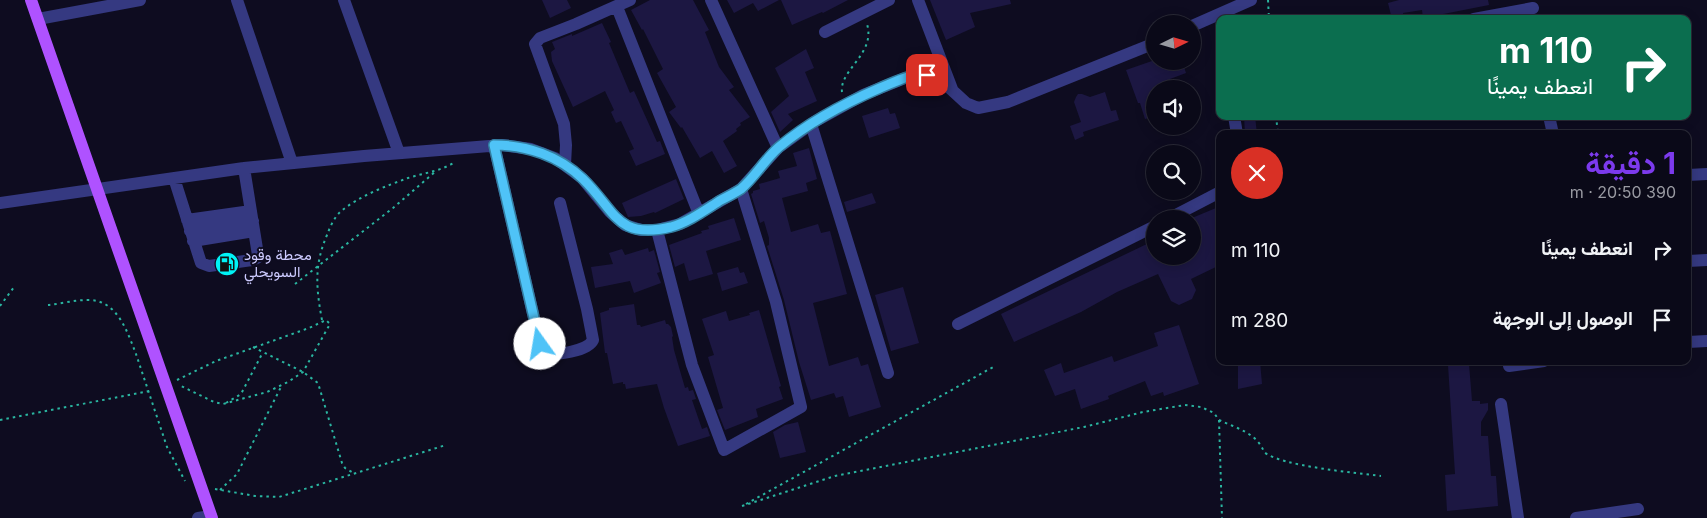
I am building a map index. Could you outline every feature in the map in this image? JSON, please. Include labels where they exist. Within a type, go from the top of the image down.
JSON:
[{"type":"main road","points":[[31,0],[212,517]]},
{"type":"street","points":[[38,19],[140,0]]},
{"type":"street","points":[[237,0],[292,163]]},
{"type":"street","points":[[344,0],[398,152]]},
{"type":"street","points":[[565,165],[564,124],[535,44],[540,38],[630,0]]},
{"type":"street","points":[[711,0],[778,148]]},
{"type":"street","points":[[825,32],[889,0]]},
{"type":"street","points":[[918,0],[952,90]]},
{"type":"street","points":[[1229,15],[1251,0]]},
{"type":"street","points":[[617,7],[699,214]]},
{"type":"street","points":[[1498,15],[1533,9]]},
{"type":"street","points":[[1201,23],[1216,19]]},
{"type":"street","points":[[0,203],[244,168],[398,152],[494,145],[531,150],[550,156],[582,178],[610,212],[625,225],[641,230],[657,230],[680,224],[741,189],[778,148],[811,124],[863,95],[916,75],[934,77],[971,106],[982,108],[997,105],[1061,82],[1146,46]]},
{"type":"street","points":[[811,124],[888,373]]},
{"type":"street","points":[[494,145],[540,344],[544,354],[562,353],[587,347],[593,340],[560,203]]},
{"type":"street","points":[[174,178],[201,263],[206,266],[255,260],[258,255],[244,168]]},
{"type":"street","points":[[1691,175],[1707,174]]},
{"type":"street","points":[[657,230],[692,365],[724,450],[801,407],[776,302],[741,189]]},
{"type":"street","points":[[1185,210],[1216,194]]},
{"type":"street","points":[[190,231],[253,221]]},
{"type":"street","points":[[190,231],[253,221]]},
{"type":"street","points":[[958,324],[1146,230]]},
{"type":"street","points":[[1691,261],[1707,260]]},
{"type":"street","points":[[1691,342],[1707,341]]},
{"type":"street","points":[[1509,366],[1516,365]]},
{"type":"street","points":[[1501,404],[1518,518]]},
{"type":"street","points":[[1576,518],[1638,508]]},
{"type":"street","points":[[198,518],[212,517]]},
{"type":"path","points":[[1268,0],[1269,15]]},
{"type":"path","points":[[850,102],[842,92],[842,86],[863,54],[867,43],[869,29],[864,12]]},
{"type":"path","points":[[322,321],[316,284],[317,266],[324,242],[334,219],[361,199],[393,184],[438,169],[458,160],[462,147]]},
{"type":"path","points":[[295,284],[393,208],[438,169]]},
{"type":"path","points":[[0,306],[14,287]]},
{"type":"path","points":[[48,306],[88,300],[104,304],[117,313],[130,339],[167,447],[186,484]]},
{"type":"path","points":[[322,321],[329,321],[330,327],[303,372],[282,385],[258,395],[223,404],[214,402],[173,383],[216,361],[253,347],[308,328],[322,321]]},
{"type":"path","points":[[253,347],[303,372],[318,384],[342,463],[355,474]]},
{"type":"path","points":[[223,404],[241,394],[263,352]]},
{"type":"path","points":[[995,366],[742,506],[835,476],[1084,427],[1143,412],[1195,405],[1214,413],[1218,420],[1222,518]]},
{"type":"path","points":[[220,490],[237,474],[282,385]]},
{"type":"path","points":[[0,420],[148,392]]},
{"type":"path","points":[[1218,420],[1252,435],[1260,443],[1264,452],[1278,459],[1381,476]]},
{"type":"path","points":[[201,486],[255,496],[279,497],[446,445]]},
{"type":"building","points":[[542,0],[567,0],[571,8],[550,18]]},
{"type":"building","points":[[650,0],[693,0],[709,30],[705,32],[719,67],[734,87],[729,90],[750,117],[740,123],[741,125],[736,129],[737,131],[723,141],[737,166],[724,173],[712,151],[700,158],[682,127],[669,112],[676,107],[657,73],[663,69],[631,10]]},
{"type":"building","points":[[727,0],[779,0],[758,11],[753,3],[734,13]]},
{"type":"building","points":[[781,0],[848,0],[823,13],[792,25]]},
{"type":"building","points":[[930,0],[1010,0],[1011,4],[970,13],[975,27],[946,40]]},
{"type":"building","points":[[1399,0],[1488,0],[1489,5],[1438,15],[1423,15],[1422,10],[1403,13],[1403,15],[1391,15],[1388,3]]},
{"type":"building","points":[[602,23],[630,93],[634,91],[657,142],[660,141],[665,154],[636,166],[629,151],[634,149],[621,121],[616,123],[611,112],[614,110],[605,91],[573,107],[552,61],[551,52],[555,49],[552,42]]},
{"type":"building","points":[[806,49],[814,68],[805,72],[817,101],[788,114],[793,120],[780,132],[771,112],[789,96],[775,68]]},
{"type":"building","points":[[1146,63],[1146,70],[1185,70],[1186,73],[1170,80],[1146,80],[1145,119],[1126,70]]},
{"type":"building","points":[[1105,92],[1111,111],[1116,110],[1119,120],[1083,132],[1084,136],[1075,140],[1070,126],[1081,122],[1074,102],[1076,97],[1078,94],[1090,97]]},
{"type":"building","points":[[888,108],[890,114],[895,113],[900,128],[869,138],[862,116]]},
{"type":"building","points":[[1244,120],[1255,120],[1257,130],[1245,130]]},
{"type":"building","points":[[809,148],[817,179],[806,183],[808,191],[782,198],[791,232],[818,224],[821,233],[830,231],[847,294],[813,303],[829,366],[858,357],[861,366],[868,364],[881,407],[849,417],[843,396],[836,398],[834,393],[811,400],[799,362],[784,300],[767,246],[769,245],[769,238],[764,221],[760,223],[751,194],[753,191],[760,189],[759,184],[780,178],[778,171],[797,166],[793,153]]},
{"type":"building","points":[[676,179],[684,199],[655,213],[628,217],[622,203]]},
{"type":"building","points":[[872,193],[876,203],[847,212],[844,202]]},
{"type":"building","points":[[1216,208],[1216,267],[1191,279],[1196,290],[1192,299],[1179,305],[1171,301],[1158,274],[1014,342],[1001,314],[1146,244],[1146,265],[1201,265],[1201,214]]},
{"type":"building","points":[[734,218],[741,240],[706,251],[713,274],[689,281],[684,263],[675,267],[669,245],[702,233],[701,231],[709,229],[708,226]]},
{"type":"building","points":[[648,248],[649,252],[654,250],[660,272],[657,273],[661,283],[634,293],[630,281],[595,288],[591,267],[613,264],[609,253],[622,249],[625,255]]},
{"type":"building","points":[[738,267],[740,273],[744,272],[748,283],[722,291],[717,273]]},
{"type":"building","points":[[903,287],[919,343],[891,351],[875,295]]},
{"type":"building","points":[[634,304],[637,325],[641,327],[665,320],[666,324],[671,327],[674,350],[685,388],[688,387],[689,391],[693,390],[696,399],[692,400],[702,429],[707,427],[710,436],[678,446],[657,384],[626,389],[623,382],[613,384],[607,353],[605,353],[600,313],[609,310],[609,308]]},
{"type":"building","points":[[759,310],[783,399],[756,409],[758,417],[725,430],[717,410],[723,408],[708,357],[714,355],[702,319],[726,311],[729,321],[750,315],[749,313]]},
{"type":"building","points":[[1179,325],[1199,384],[1164,396],[1163,392],[1151,396],[1145,381],[1108,396],[1109,399],[1081,409],[1075,389],[1055,396],[1044,370],[1061,363],[1064,373],[1112,356],[1114,362],[1158,346],[1154,333]]},
{"type":"building","points":[[1238,365],[1260,365],[1262,384],[1238,389]]},
{"type":"building","points":[[1448,365],[1469,365],[1472,401],[1480,401],[1480,404],[1488,403],[1488,410],[1481,422],[1481,436],[1488,436],[1491,476],[1496,476],[1498,506],[1447,511],[1445,475],[1455,474]]},
{"type":"building","points":[[798,422],[806,452],[780,458],[773,432],[785,425]]},
{"type":"place","name":"محطة وقود السويحلي","points":[[227,264]]},
{"type":"route","points":[[540,344],[494,145],[517,147],[555,158],[582,178],[610,212],[625,225],[633,229],[657,230],[680,224],[741,189],[778,148],[814,122],[863,95],[904,78],[922,74],[927,75]]}]
